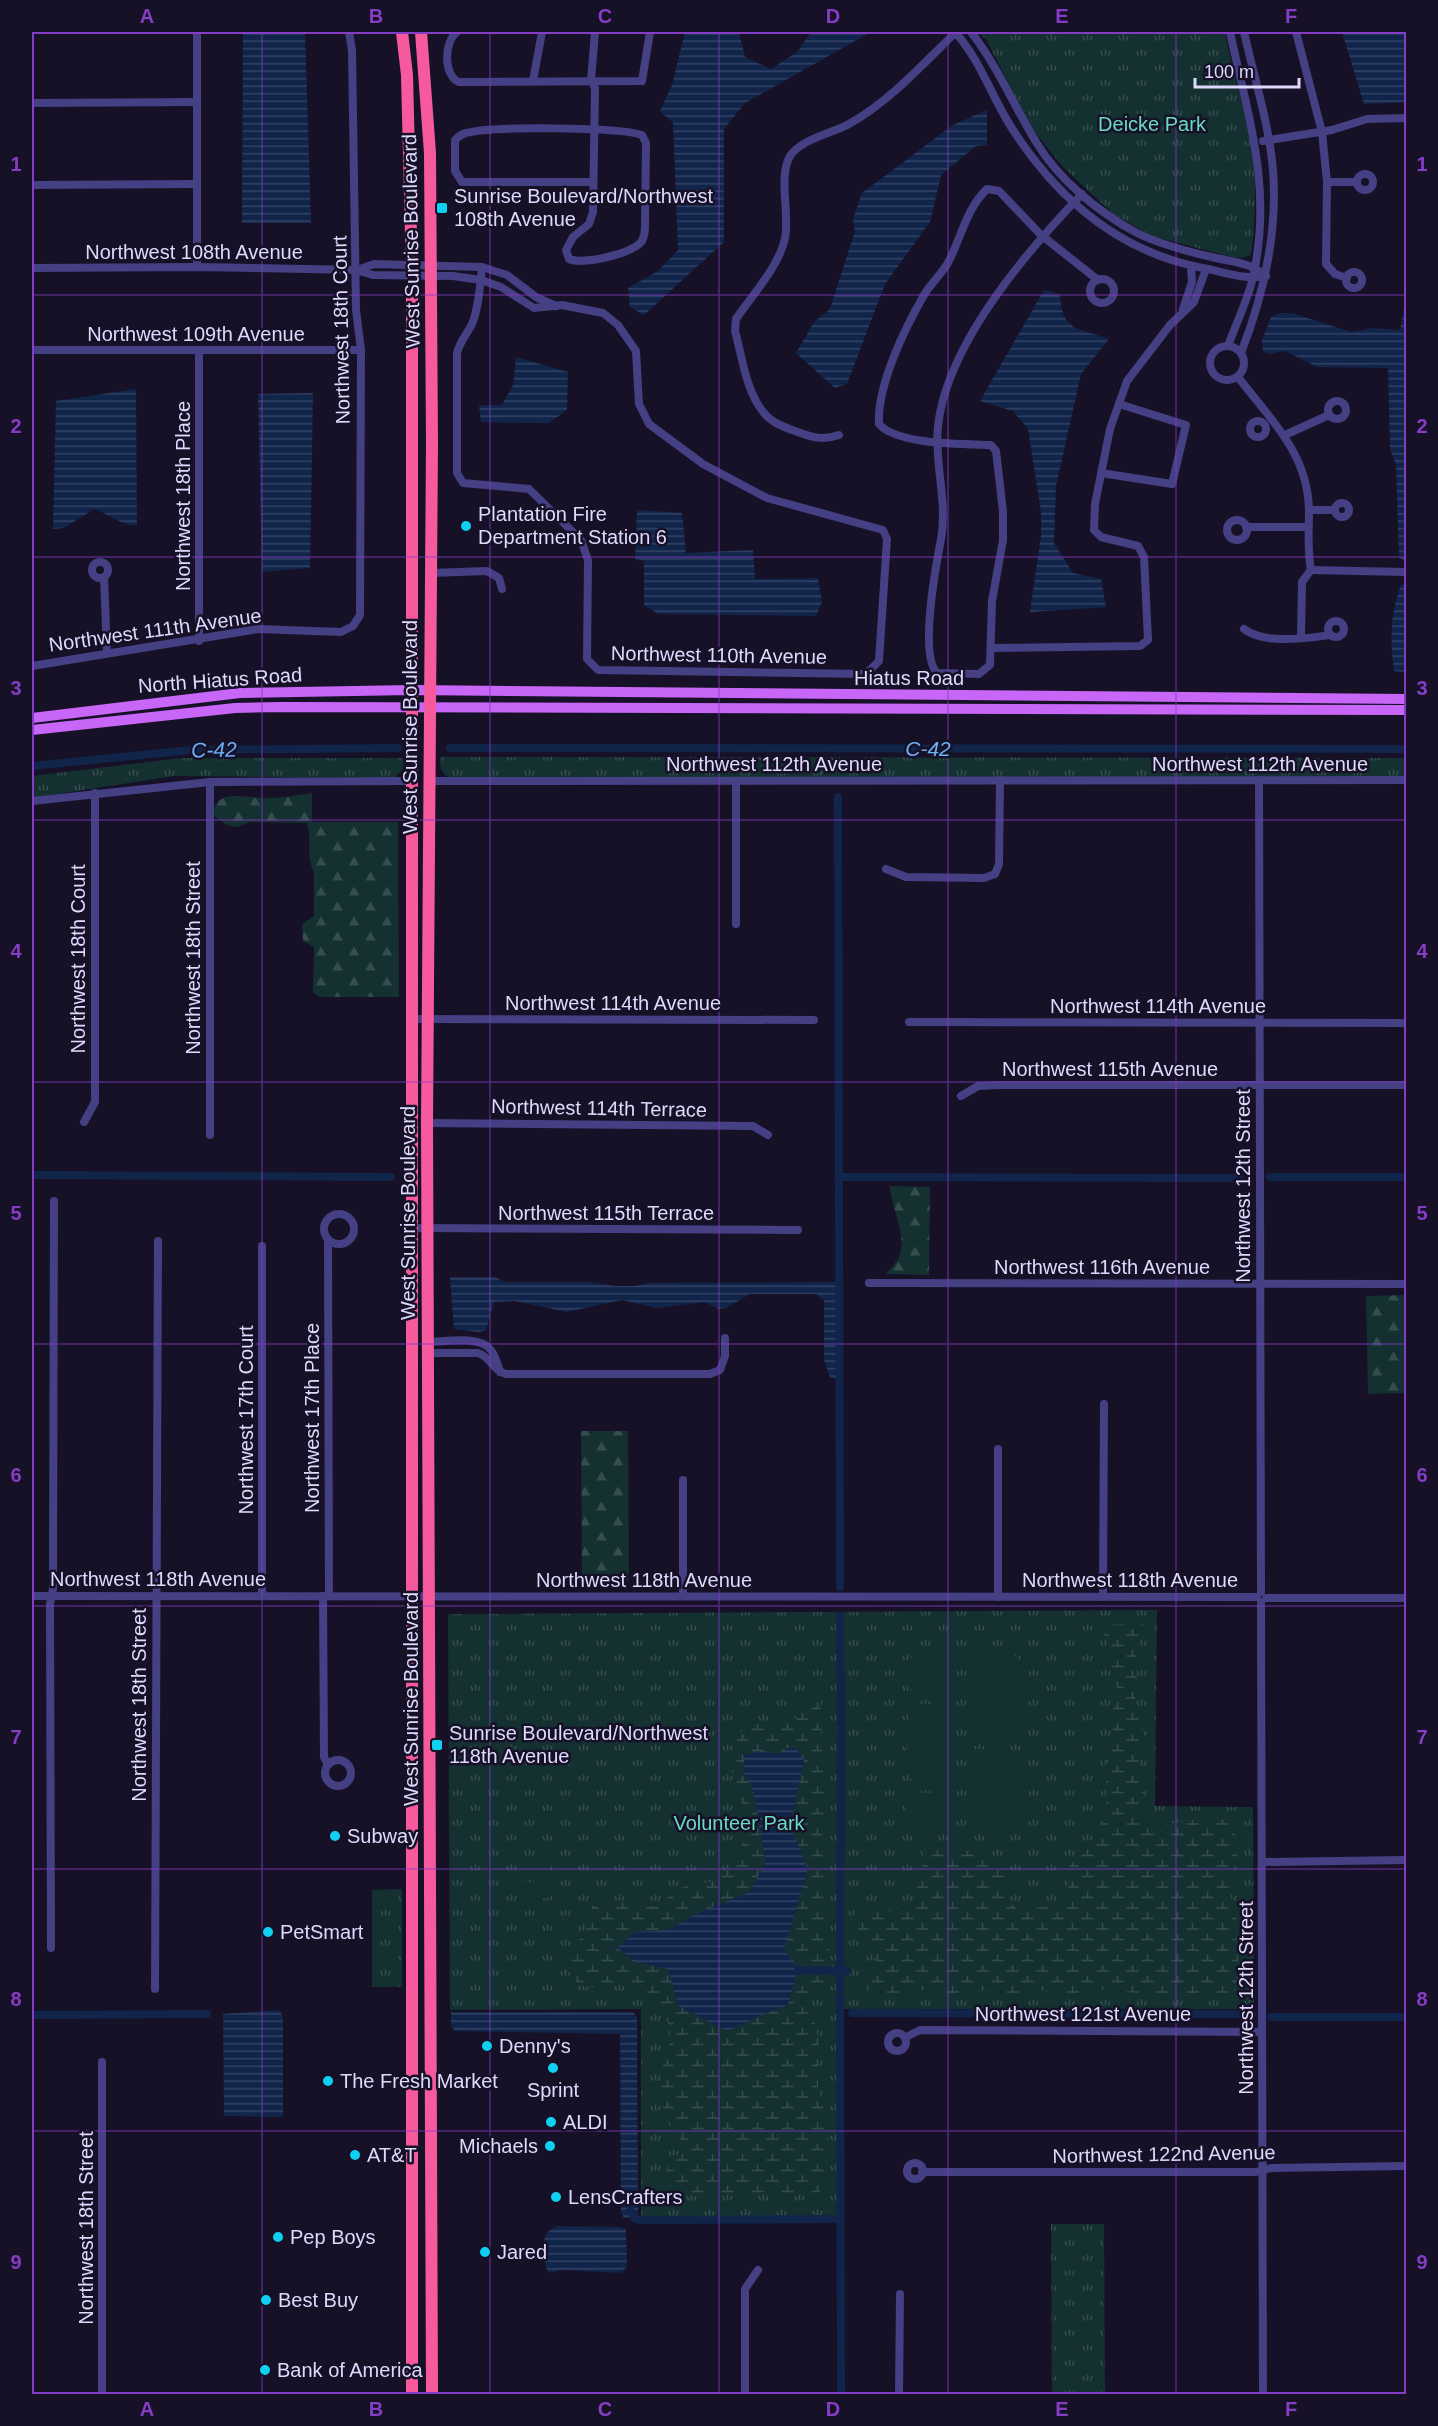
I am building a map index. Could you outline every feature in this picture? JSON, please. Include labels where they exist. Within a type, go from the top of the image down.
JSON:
[{"type":"highway","name":"West Sunrise Boulevard","points":[[402,32],[407,75],[412,270],[412,2394]]},
{"type":"highway","name":"West Sunrise Boulevard","points":[[421,32],[430,142],[431,264],[427,1123],[432,2394]]},
{"type":"main road","name":"Hiatus Road","points":[[411,690],[1407,699]]},
{"type":"main road","name":"North Hiatus Road","points":[[32,718],[240,693],[411,690]]},
{"type":"main road","name":"Hiatus Road","points":[[411,706],[1407,710]]},
{"type":"main road","name":"North Hiatus Road","points":[[32,730],[235,708],[411,706]]},
{"type":"street","points":[[197,32],[197,267]]},
{"type":"street","name":"Northwest 18th Court","points":[[349,32],[352,50],[356,310],[361,350],[360,615],[353,626]]},
{"type":"street","points":[[457,32],[451,36],[448,44],[449,74],[453,80],[459,82],[642,81],[650,32]]},
{"type":"street","points":[[533,81],[542,32]]},
{"type":"street","points":[[593,183],[462,182],[455,171],[455,140],[464,133],[487,130],[595,129],[642,135],[645,143],[644,233],[643,240],[637,245],[616,254],[577,262],[569,259],[568,243],[589,224],[593,212],[595,129],[595,88],[591,80],[595,32]]},
{"type":"street","points":[[839,435],[824,440],[808,436],[776,424],[764,413],[750,384],[735,331],[736,319],[781,251],[786,236],[786,167],[791,154],[824,133],[848,125],[884,100],[956,32],[980,65],[1024,146],[1040,169],[1073,204],[1113,234],[1148,253],[1191,267],[1253,278],[1266,276]]},
{"type":"street","points":[[971,32],[994,62],[1037,143],[1060,173],[1111,218],[1139,234],[1182,250],[1255,266],[1266,276]]},
{"type":"street","points":[[1230,32],[1256,142],[1261,214],[1253,278],[1228,346],[1215,351],[1210,363],[1211,370],[1220,379],[1227,381],[1238,377],[1245,363],[1241,353],[1266,276],[1273,216],[1273,170],[1244,32]]},
{"type":"street","points":[[1296,32],[1322,132],[1327,182],[1326,264],[1335,274],[1347,278]]},
{"type":"street","points":[[32,103],[197,102]]},
{"type":"street","points":[[1256,142],[1322,132],[1367,119],[1407,118]]},
{"type":"street","points":[[1327,182],[1357,182]]},
{"type":"street","points":[[32,185],[196,184]]},
{"type":"street","points":[[1082,194],[1041,236],[1007,280],[969,340],[943,399],[936,442],[942,531],[930,619],[932,668],[937,673],[980,674],[990,665],[992,601],[1003,540],[1003,512],[996,451],[991,445],[936,442],[885,431],[879,424],[882,393],[902,339],[925,293],[947,265],[976,200],[987,189],[999,191],[1041,236],[1098,280]]},
{"type":"street","name":"Northwest 108th Avenue","points":[[32,268],[197,267],[356,270],[373,275],[412,270],[431,264],[482,267],[507,275],[536,297],[556,306]]},
{"type":"street","points":[[480,280],[482,267]]},
{"type":"street","points":[[1182,312],[1192,282],[1191,267]]},
{"type":"street","points":[[991,648],[1140,646],[1148,640],[1144,557],[1138,546],[1101,537],[1094,530],[1101,473],[1110,429],[1127,381],[1182,312],[1194,302],[1206,269]]},
{"type":"street","name":"Northwest 108th Avenue","points":[[412,270],[431,277],[480,280],[501,288],[534,308],[556,306],[582,308],[603,314],[618,325],[636,351],[639,404],[650,424],[703,464],[767,498],[883,530],[887,539],[879,661],[874,668]]},
{"type":"street","name":"Northwest 110th Avenue","points":[[480,280],[474,317],[460,340],[457,353],[457,473],[463,483],[529,489],[581,540],[588,560],[587,659],[598,670],[866,674],[874,668]]},
{"type":"street","points":[[1228,346],[1241,353]]},
{"type":"street","name":"Northwest 109th Avenue","points":[[32,350],[361,350]]},
{"type":"street","name":"Northwest 18th Place","points":[[199,351],[199,640]]},
{"type":"street","points":[[1238,377],[1267,422],[1285,435],[1300,463],[1309,510],[1306,527],[1311,570],[1302,582],[1301,638]]},
{"type":"street","points":[[1101,473],[1172,484],[1186,425],[1119,404]]},
{"type":"street","points":[[1285,435],[1329,415]]},
{"type":"street","points":[[1309,510],[1335,510]]},
{"type":"street","points":[[1246,527],[1306,527]]},
{"type":"street","points":[[1311,570],[1407,572]]},
{"type":"street","points":[[431,573],[487,572],[499,578],[502,589]]},
{"type":"street","points":[[104,577],[107,653]]},
{"type":"street","name":"Northwest 111th Avenue","points":[[32,666],[258,629],[341,632],[353,626]]},
{"type":"street","points":[[1244,629],[1254,637],[1301,638],[1331,635]]},
{"type":"street","points":[[886,869],[906,877],[984,878],[995,874],[999,864],[1000,780]]},
{"type":"street","name":"Northwest 12th Street","points":[[1259,780],[1263,2394]]},
{"type":"street","name":"Northwest 112th Avenue","points":[[429,781],[1407,780]]},
{"type":"street","points":[[32,801],[210,782],[411,781]]},
{"type":"street","points":[[736,781],[736,924]]},
{"type":"street","name":"Northwest 18th Street","points":[[210,782],[210,1135]]},
{"type":"street","name":"Northwest 18th Court","points":[[84,1122],[95,1102],[95,794]]},
{"type":"street","name":"Northwest 114th Avenue","points":[[412,1019],[814,1020]]},
{"type":"street","name":"Northwest 114th Avenue","points":[[909,1022],[1407,1023]]},
{"type":"street","name":"Northwest 115th Avenue","points":[[961,1096],[978,1086],[998,1085],[1407,1085]]},
{"type":"street","name":"Northwest 114th Terrace","points":[[427,1123],[753,1126],[768,1135]]},
{"type":"street","points":[[51,1948],[54,1201]]},
{"type":"street","name":"Northwest 115th Terrace","points":[[413,1228],[798,1230]]},
{"type":"street","name":"Northwest 17th Place","points":[[328,1239],[324,1757],[328,1765]]},
{"type":"street","name":"Northwest 18th Street","points":[[155,1989],[158,1241]]},
{"type":"street","name":"Northwest 17th Court","points":[[262,1246],[262,1595]]},
{"type":"street","name":"Northwest 116th Avenue","points":[[869,1283],[1407,1284]]},
{"type":"street","points":[[428,1347],[486,1355],[495,1370],[500,1372],[710,1374],[720,1370],[725,1356],[725,1338]]},
{"type":"street","points":[[463,1342],[463,1353]]},
{"type":"street","points":[[428,1347],[478,1342],[488,1346],[500,1372]]},
{"type":"street","points":[[1103,1597],[1104,1404]]},
{"type":"street","points":[[998,1449],[998,1597]]},
{"type":"street","points":[[683,1480],[683,1596]]},
{"type":"street","name":"Northwest 118th Avenue","points":[[32,1596],[1407,1598]]},
{"type":"street","points":[[1262,1862],[1407,1860]]},
{"type":"street","name":"Northwest 121st Avenue","points":[[906,2037],[920,2030],[1262,2032]]},
{"type":"street","name":"Northwest 18th Street","points":[[102,2062],[102,2394]]},
{"type":"street","name":"Northwest 122nd Avenue","points":[[922,2172],[1263,2171],[1270,2168],[1407,2166]]},
{"type":"street","points":[[745,2394],[745,2289],[758,2270]]},
{"type":"street","points":[[899,2394],[900,2294]]},
{"type":"green space","name":"Deicke Park","points":[[977,32],[1225,32],[1247,126],[1254,169],[1255,198],[1251,255],[1241,258],[1228,256],[1152,236],[1112,213],[1062,166],[1030,126],[986,39]]},
{"type":"green space","points":[[440,757],[1406,758],[1406,778],[450,778],[441,769]]},
{"type":"green space","points":[[181,758],[403,758],[404,768],[394,778],[174,776],[32,798],[32,776]]},
{"type":"green space","points":[[312,793],[312,822],[398,822],[399,997],[319,997],[313,992],[314,947],[303,941],[302,924],[314,916],[314,871],[310,861],[307,823],[249,822],[238,827],[227,825],[214,816],[215,807],[225,797],[274,798]]},
{"type":"green space","points":[[890,1186],[930,1187],[929,1275],[886,1274],[898,1259],[902,1246]]},
{"type":"green space","points":[[1406,1295],[1406,1393],[1368,1394],[1366,1296]]},
{"type":"green space","points":[[581,1431],[628,1431],[629,1581],[582,1581]]},
{"type":"green space","name":"Volunteer Park","points":[[1157,1610],[1155,1806],[1253,1807],[1254,2006],[1251,2009],[838,2009],[840,2216],[641,2217],[641,2009],[450,2010],[448,1614]]},
{"type":"green space","points":[[1143,1624],[1134,1666],[1138,1684],[1135,1698],[1145,1739],[1140,1755],[1144,1794],[1138,1816],[1155,1827],[1202,1819],[1231,1821],[1236,1837],[1237,1858],[1229,1891],[1236,1912],[1239,1984],[1233,1992],[1217,1995],[1160,1995],[1094,1989],[1069,1995],[1030,1989],[1018,1993],[975,1990],[954,1994],[922,1990],[898,1994],[870,1994],[868,1986],[876,1972],[877,1961],[859,1939],[856,1911],[859,1909],[891,1911],[912,1902],[925,1850],[967,1851],[987,1856],[995,1861],[1004,1874],[1007,1900],[1017,1909],[1060,1906],[1067,1900],[1070,1865],[1093,1841],[1106,1818],[1106,1762],[1113,1739],[1112,1717],[1117,1687],[1104,1625]]},
{"type":"green space","points":[[916,1653],[948,1654],[952,1662],[953,1673],[952,1684],[948,1692],[914,1692],[907,1686],[907,1661]]},
{"type":"green space","points":[[976,1655],[1014,1655],[1021,1661],[1020,1731],[1014,1737],[976,1737],[969,1731],[970,1661]]},
{"type":"green space","points":[[820,1689],[825,1828],[820,1840],[825,1871],[823,1903],[830,1960],[837,1964],[837,1982],[829,1984],[809,2001],[819,2040],[818,2090],[829,2125],[826,2183],[819,2193],[681,2196],[674,2193],[665,2176],[669,2162],[681,2152],[683,2143],[666,2115],[661,2100],[662,2070],[670,2039],[667,2021],[650,1995],[639,1987],[627,1984],[590,1987],[579,1984],[571,1975],[566,1958],[586,1931],[592,1906],[602,1902],[616,1901],[641,1907],[655,1906],[679,1889],[711,1881],[727,1869],[742,1845],[746,1826],[731,1768],[734,1747],[740,1733],[751,1726],[772,1720],[791,1723]],"holes":[[[788,1748],[804,1760],[790,1825],[808,1869],[784,1949],[798,1971],[788,2004],[750,2021],[679,2006],[668,1969],[637,1962],[635,1932],[668,1930],[700,1912],[750,1892],[766,1862],[753,1790],[744,1772],[764,1751],[778,1754]]]},
{"type":"green space","points":[[913,1704],[947,1705],[953,1712],[953,1774],[945,1781],[913,1781],[907,1774],[908,1711]]},
{"type":"green space","points":[[976,1749],[1014,1750],[1020,1756],[1020,1826],[1013,1832],[975,1832],[968,1826],[969,1756]]},
{"type":"green space","points":[[913,1793],[946,1793],[952,1799],[952,1825],[946,1832],[913,1832],[907,1825],[907,1799]]},
{"type":"green space","points":[[519,1863],[549,1863],[548,1879],[519,1879]]},
{"type":"green space","points":[[519,1882],[548,1882],[548,1898],[519,1898]]},
{"type":"green space","points":[[402,1889],[402,1987],[372,1987],[372,1890]]},
{"type":"green space","points":[[1051,2224],[1104,2224],[1105,2394],[1052,2394]]},
{"type":"water","points":[[243,32],[305,32],[311,223],[242,223]]},
{"type":"water","points":[[685,32],[739,32],[745,57],[771,69],[798,51],[811,32],[871,32],[745,103],[724,129],[724,242],[644,315],[630,307],[628,288],[658,271],[678,250],[673,123],[660,111],[672,85]]},
{"type":"water","points":[[1342,32],[1406,32],[1406,102],[1364,104]]},
{"type":"water","points":[[987,110],[987,145],[976,146],[941,175],[930,222],[885,284],[847,384],[835,388],[796,353],[814,322],[830,309],[855,231],[853,219],[862,193],[953,125]]},
{"type":"water","points":[[1044,290],[1060,294],[1064,316],[1074,327],[1109,339],[1081,374],[1056,486],[1054,543],[1073,573],[1101,579],[1106,607],[1030,612],[1041,536],[1041,512],[1028,429],[1013,411],[980,401]]},
{"type":"water","points":[[1406,298],[1406,561],[1399,558],[1396,465],[1390,449],[1388,368],[1317,367],[1285,351],[1270,354],[1263,352],[1262,340],[1271,317],[1280,313],[1292,313],[1351,332],[1373,328],[1400,330]]},
{"type":"water","points":[[516,357],[568,372],[567,410],[549,423],[481,422],[479,405],[502,405],[513,385]]},
{"type":"water","points":[[136,389],[137,525],[121,522],[94,509],[64,528],[53,529],[56,401]]},
{"type":"water","points":[[313,393],[310,568],[262,572],[258,394]]},
{"type":"water","points":[[637,510],[682,513],[686,553],[753,550],[755,579],[818,578],[822,602],[816,616],[658,614],[644,605],[644,561],[635,559]]},
{"type":"water","points":[[1406,583],[1406,672],[1394,671],[1392,638],[1397,596],[1401,585]]},
{"type":"water","points":[[450,1277],[495,1277],[505,1282],[589,1282],[615,1286],[650,1283],[838,1282],[839,1382],[830,1377],[824,1360],[824,1300],[816,1294],[750,1294],[726,1308],[718,1309],[705,1302],[657,1308],[622,1300],[567,1312],[515,1301],[494,1302],[486,1330],[479,1332],[454,1329]]},
{"type":"water","points":[[788,1748],[796,1748],[804,1760],[790,1825],[808,1869],[784,1949],[798,1970],[788,2004],[727,2031],[679,2006],[668,1969],[637,1962],[617,1948],[635,1932],[668,1930],[700,1912],[750,1892],[766,1862],[753,1790],[744,1772],[744,1755],[764,1751],[778,1754]]},
{"type":"water","points":[[280,2010],[283,2018],[283,2117],[224,2116],[223,2014]]},
{"type":"water","points":[[451,2012],[633,2012],[637,2017],[638,2213],[634,2218],[624,2218],[621,2212],[620,2034],[455,2031],[451,2026]]},
{"type":"water","points":[[557,2226],[626,2229],[627,2267],[621,2273],[562,2270],[549,2273],[544,2258],[544,2240],[548,2232]]},
{"type":"waterway","name":"C-42","points":[[32,766],[191,750],[398,748]]},
{"type":"waterway","name":"C-42","points":[[450,748],[1406,749]]},
{"type":"waterway","points":[[838,797],[840,1587]]},
{"type":"waterway","points":[[32,1175],[391,1177]]},
{"type":"waterway","points":[[838,1177],[1240,1178]]},
{"type":"waterway","points":[[1270,1177],[1406,1177]]},
{"type":"waterway","points":[[840,1616],[841,1724]]},
{"type":"waterway","points":[[840,1989],[841,1732]]},
{"type":"waterway","points":[[798,1970],[847,1971]]},
{"type":"waterway","points":[[840,1997],[841,2394]]},
{"type":"waterway","points":[[852,2013],[1252,2014]]},
{"type":"waterway","points":[[32,2015],[207,2014]]},
{"type":"waterway","points":[[1271,2017],[1406,2017]]},
{"type":"waterway","points":[[630,2210],[634,2218],[639,2220],[840,2219]]},
{"type":"place","name":"Sunrise Boulevard/Northwest 108th Avenue","points":[[442,208]]},
{"type":"place","name":"Plantation Fire Department Station 6","points":[[466,526]]},
{"type":"place","name":"Sunrise Boulevard/Northwest 118th Avenue","points":[[437,1745]]},
{"type":"place","name":"Subway","points":[[335,1836]]},
{"type":"place","name":"PetSmart","points":[[268,1932]]},
{"type":"place","name":"Denny's","points":[[487,2046]]},
{"type":"place","name":"Sprint","points":[[553,2068]]},
{"type":"place","name":"The Fresh Market","points":[[328,2081]]},
{"type":"place","name":"ALDI","points":[[551,2122]]},
{"type":"place","name":"Michaels","points":[[550,2146]]},
{"type":"place","name":"AT&T","points":[[355,2155]]},
{"type":"place","name":"LensCrafters","points":[[556,2197]]},
{"type":"place","name":"Pep Boys","points":[[278,2237]]},
{"type":"place","name":"Jared","points":[[485,2252]]},
{"type":"place","name":"Best Buy","points":[[266,2300]]},
{"type":"place","name":"Bank of America","points":[[265,2370]]}]
